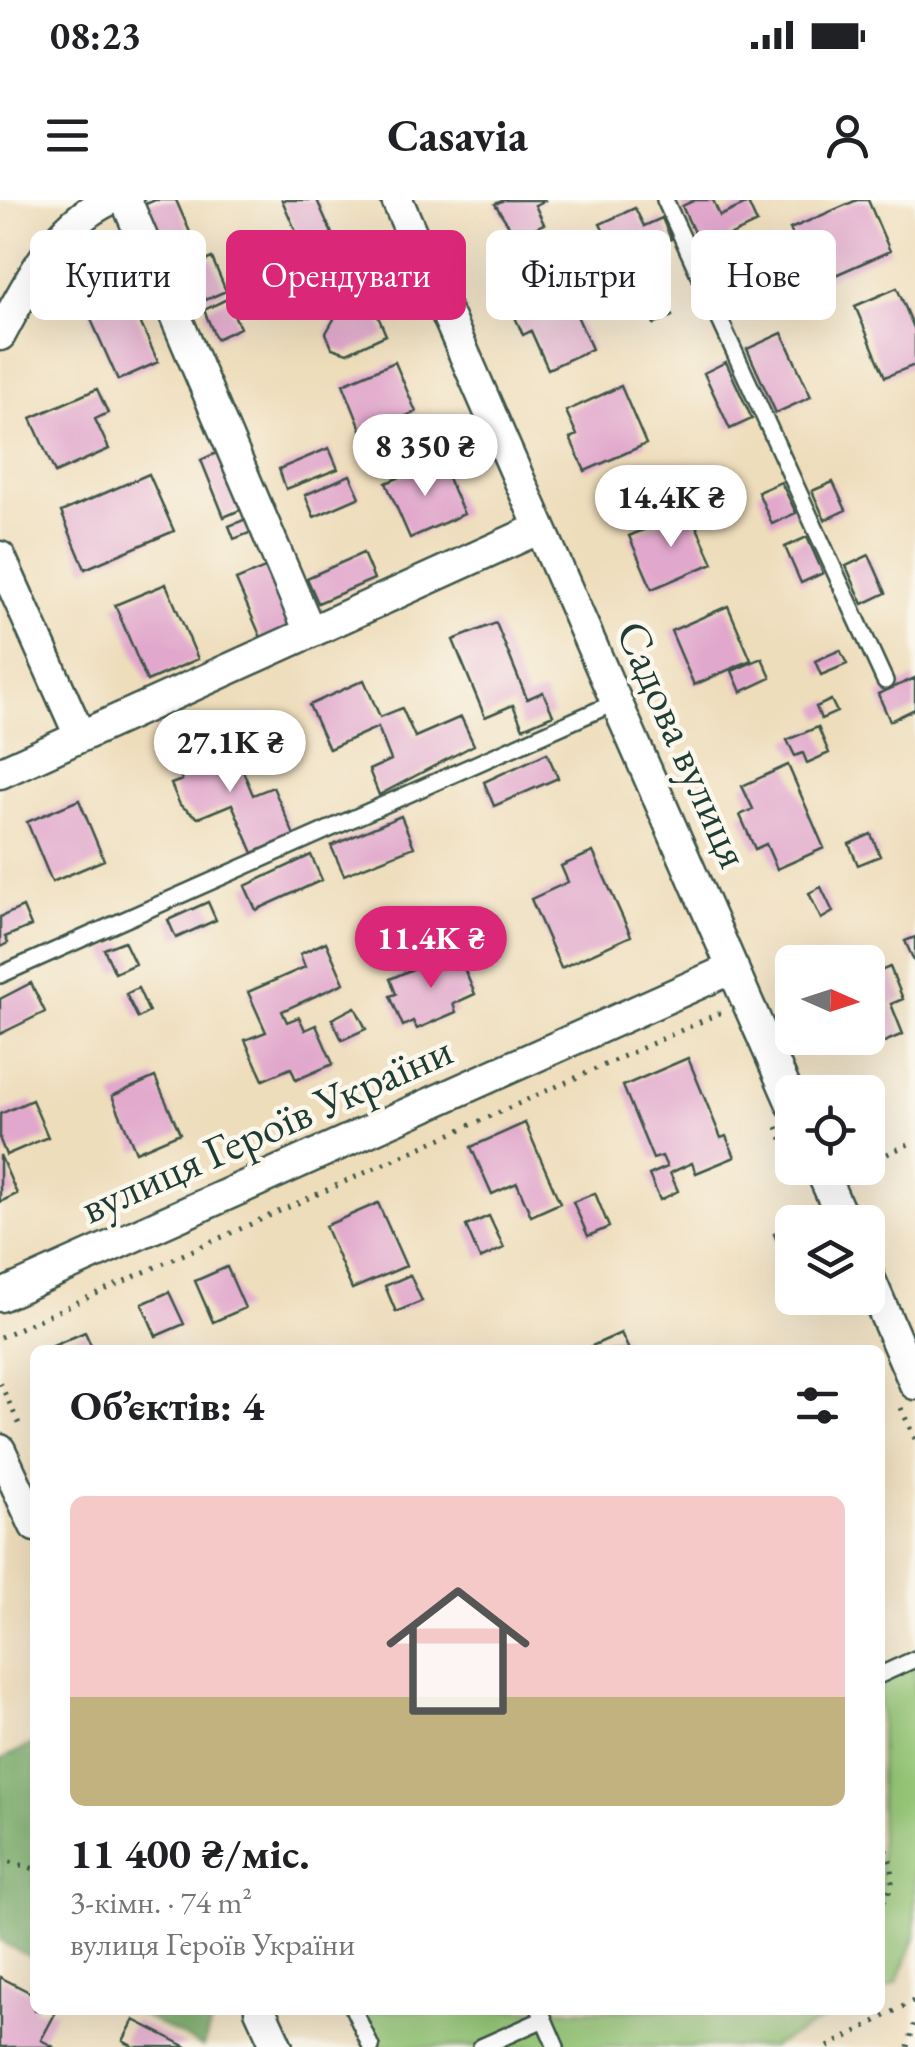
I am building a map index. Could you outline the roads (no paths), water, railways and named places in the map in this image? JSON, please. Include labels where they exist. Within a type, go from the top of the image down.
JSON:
[{"type":"street","points":[[0,335],[40,261],[86,211],[109,200]]},
{"type":"street","points":[[126,200],[310,632]]},
{"type":"street","name":"Садова вулиця","points":[[398,200],[779,1075]]},
{"type":"street","points":[[0,773],[540,528]]},
{"type":"street","points":[[0,557],[80,736]]},
{"type":"street","name":"вулиця Героїв України","points":[[0,1296],[733,968]]},
{"type":"street","points":[[885,1315],[915,1384]]},
{"type":"street","points":[[14,1446],[30,1507]]},
{"type":"street","points":[[262,2015],[278,2047]]},
{"type":"lane","points":[[665,200],[885,681]]},
{"type":"lane","points":[[0,975],[616,702]]},
{"type":"lane","points":[[885,1673],[915,1659]]},
{"type":"lane","points":[[356,2015],[371,2047]]},
{"type":"lane","points":[[481,2047],[540,2015]]},
{"type":"lane","points":[[542,2015],[556,2047]]}]
